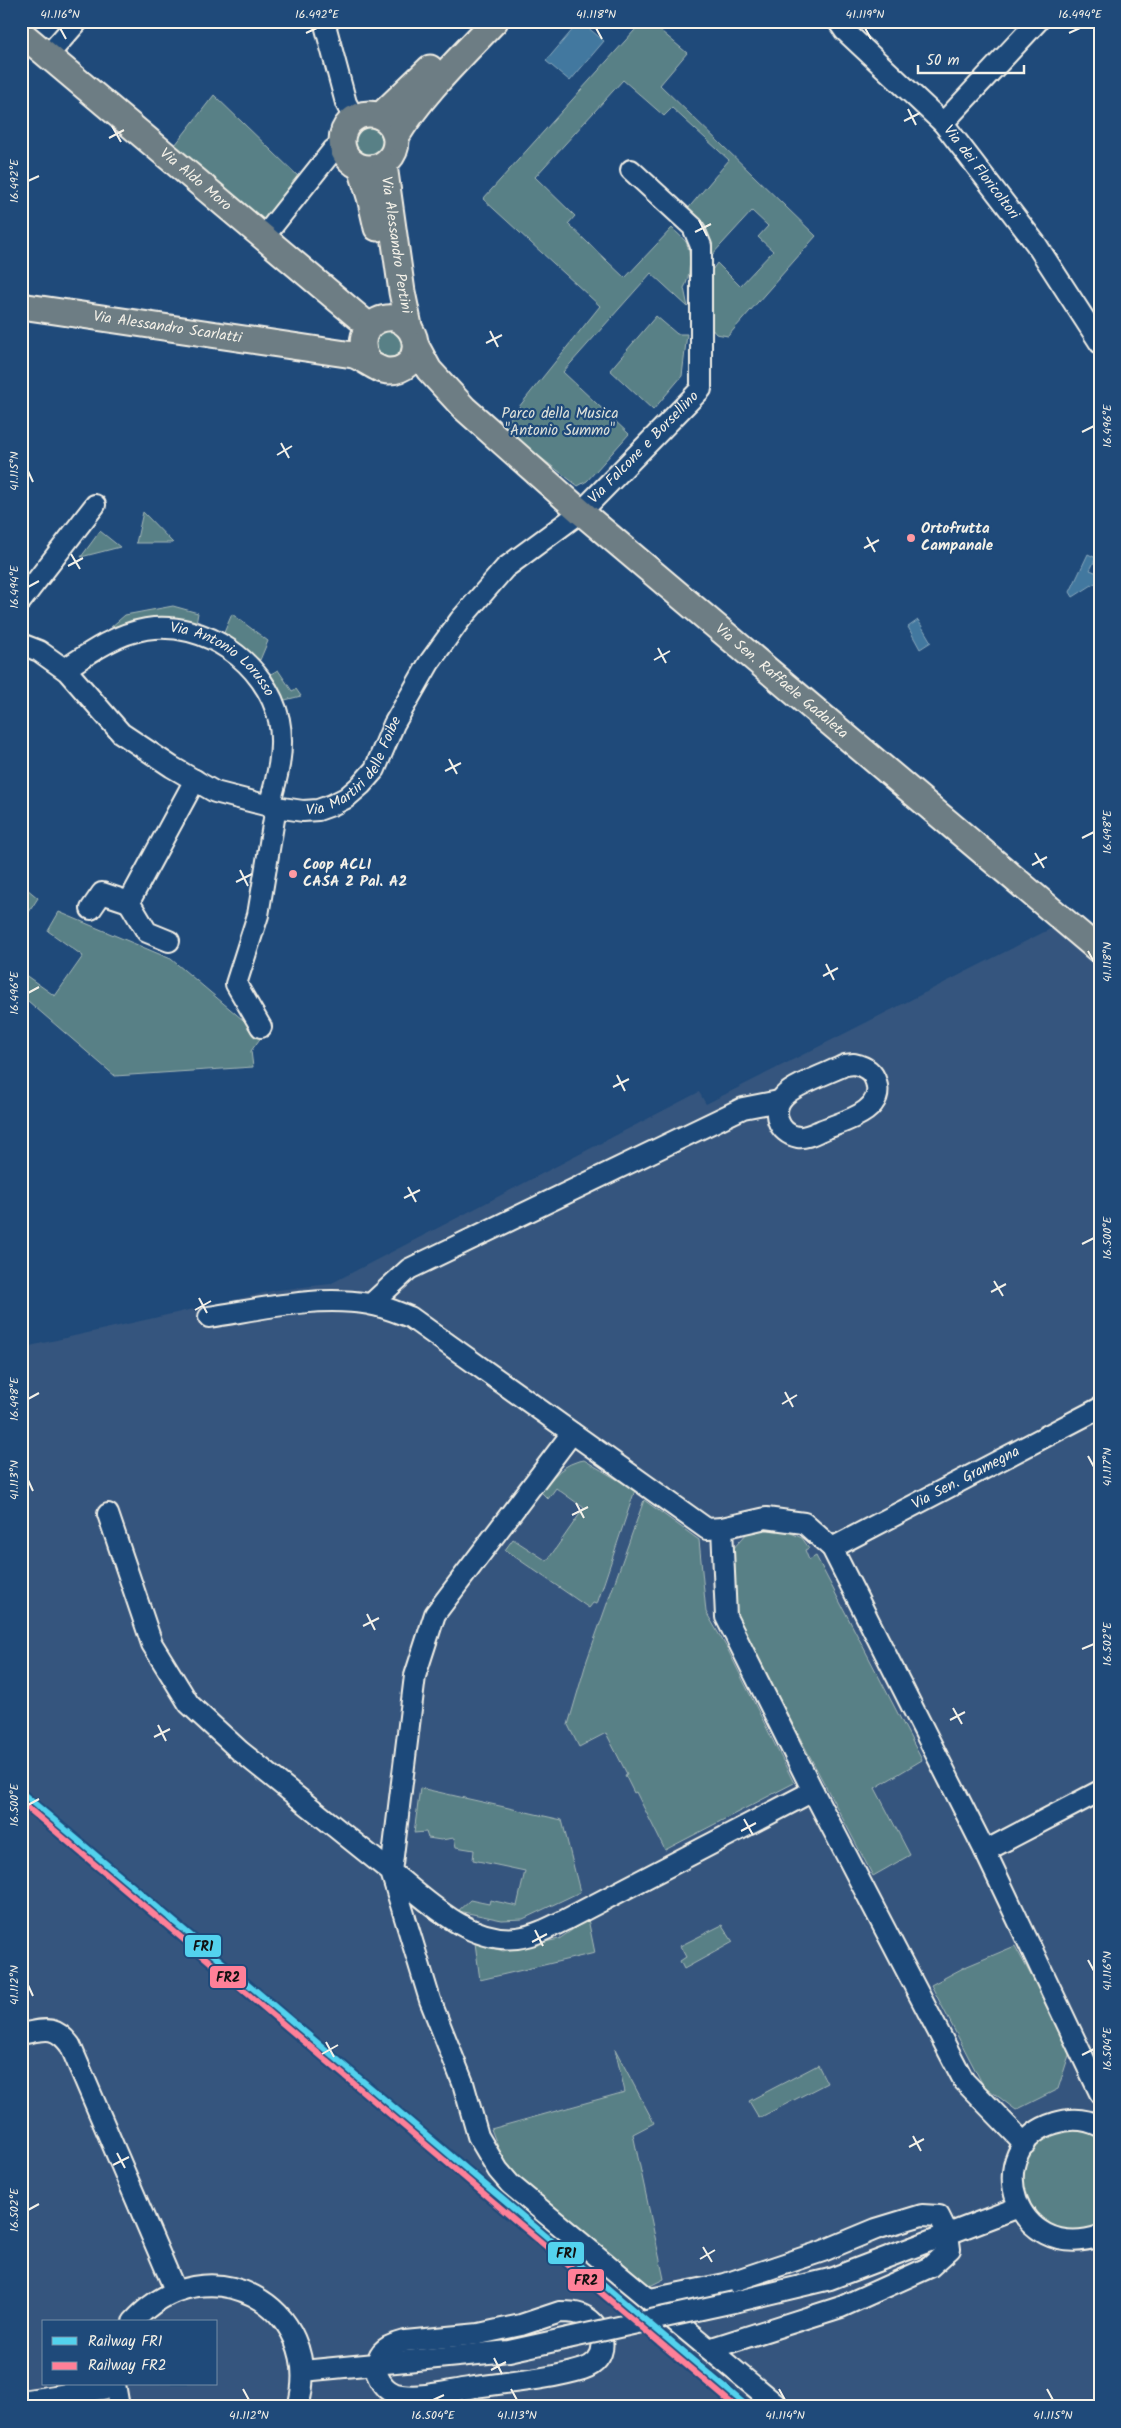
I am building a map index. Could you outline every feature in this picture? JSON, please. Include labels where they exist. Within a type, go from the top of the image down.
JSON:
[{"type":"main road","points":[[380,116],[391,108],[475,21]]},
{"type":"main road","points":[[396,137],[391,125],[380,116],[371,114],[354,118],[344,129],[341,145],[348,159],[372,166],[394,153],[396,137],[436,83],[494,21]]},
{"type":"main road","name":"Via Aldo Moro","points":[[21,33],[263,238],[389,330]]},
{"type":"main road","name":"Via Alessandro Pertini","points":[[372,166],[402,292],[389,330]]},
{"type":"main road","name":"Via Alessandro Scarlatti","points":[[22,308],[314,348],[367,359],[380,370],[397,370]]},
{"type":"main road","points":[[367,359],[362,346],[389,330],[410,361],[397,370]]},
{"type":"main road","name":"Via Alessandro Scarlatti","points":[[314,348],[389,330]]},
{"type":"main road","name":"Via Sen. Raffaele Gadaleta","points":[[389,330],[464,408],[581,512],[1100,951]]},
{"type":"main road","name":"Via Sen. Raffaele Gadaleta","points":[[397,370],[423,382],[464,408]]},
{"type":"street","points":[[48,55],[78,21]]},
{"type":"street","points":[[324,21],[346,103],[354,118]]},
{"type":"street","name":"Via dei Floricoltori","points":[[838,21],[845,31],[943,123],[1036,244],[1100,343]]},
{"type":"street","points":[[943,123],[1038,21]]},
{"type":"street","points":[[263,238],[333,150],[341,145]]},
{"type":"street","name":"Via Falcone e Borsellino","points":[[581,512],[701,389],[701,246],[693,227],[631,170]]},
{"type":"street","points":[[21,601],[95,505]]},
{"type":"street","name":"Via Martiri delle Foibe","points":[[21,644],[39,651],[65,669],[121,733],[215,792],[272,807],[303,811],[318,810],[346,798],[361,785],[375,768],[394,724],[429,663],[460,620],[505,568],[581,512]]},
{"type":"street","name":"Via Antonio Lorusso","points":[[65,669],[107,643],[147,629],[196,633],[227,646],[244,661],[269,695],[279,722],[278,776],[272,807],[258,915],[236,984],[260,1026]]},
{"type":"street","points":[[129,902],[195,780]]},
{"type":"street","points":[[91,909],[102,893],[129,902],[147,932],[170,942]]},
{"type":"street","points":[[371,1304],[409,1269],[743,1108],[779,1101],[791,1090],[845,1065],[854,1064],[869,1070],[877,1084],[878,1093],[870,1108],[807,1136],[791,1135],[784,1131],[777,1117],[779,1101]]},
{"type":"street","points":[[209,1317],[292,1304],[331,1301],[371,1304],[410,1317],[707,1529],[722,1528],[766,1518],[804,1523],[832,1548],[985,1851],[1100,2093]]},
{"type":"street","name":"Via Sen. Gramegna","points":[[832,1548],[1100,1408]]},
{"type":"street","points":[[572,1433],[435,1614],[415,1676],[391,1872],[430,2000],[463,2083],[478,2136],[498,2170],[510,2184],[778,2407]]},
{"type":"street","points":[[108,1514],[152,1644],[189,1704],[240,1751],[391,1872],[466,1929],[490,1937],[517,1938],[542,1931],[813,1791]]},
{"type":"street","points":[[722,1528],[726,1617],[813,1791],[964,2081],[1024,2144]]},
{"type":"street","points":[[985,1851],[1100,1791]]},
{"type":"street","points":[[21,2034],[48,2029],[63,2036],[70,2045],[175,2290]]},
{"type":"street","points":[[1100,2126],[1078,2120],[1063,2120],[1042,2129],[1024,2144],[1016,2162],[1013,2182],[1019,2207],[1028,2221],[1040,2231],[1054,2238],[1070,2242],[1085,2241],[1100,2236]]},
{"type":"street","points":[[303,2371],[509,2351],[734,2302],[830,2279],[1019,2207]]},
{"type":"street","points":[[650,2299],[724,2284],[823,2251],[876,2229],[922,2215],[939,2216],[948,2234],[950,2249],[930,2267],[841,2307],[709,2349]]},
{"type":"street","points":[[135,2320],[159,2298],[175,2290],[193,2285],[222,2286],[250,2294],[267,2304],[281,2318],[292,2334],[299,2352],[303,2371],[298,2407]]},
{"type":"street","points":[[560,2312],[572,2312],[586,2317],[597,2327],[604,2342],[602,2354],[595,2364],[584,2369],[552,2376],[424,2394],[400,2395],[386,2389],[379,2379],[376,2364],[379,2354],[393,2344],[405,2341],[479,2334],[521,2325],[560,2312]]},
{"type":"street","points":[[21,2402],[116,2393]]},
{"type":"shaded area","points":[[580,21],[604,41],[570,81],[546,61]]},
{"type":"shaded area","points":[[1088,554],[1096,558],[1090,570],[1100,574],[1100,580],[1073,597],[1070,592]]},
{"type":"shaded area","points":[[918,620],[931,642],[920,649],[908,627]]},
{"type":"shaded area","points":[[1052,928],[1100,969],[1100,2407],[21,2407],[21,1348],[277,1290],[330,1284],[699,1092],[706,1104]]},
{"type":"green space","name":"Parco della Musica \"Antonio Summo\"","points":[[643,21],[649,21],[687,53],[660,85],[816,236],[728,336],[716,334],[711,328],[710,273],[717,263],[740,286],[773,251],[758,237],[768,226],[752,211],[711,256],[709,245],[686,211],[729,160],[672,108],[664,116],[623,80],[535,177],[575,216],[568,224],[625,278],[672,228],[688,246],[689,272],[684,288],[688,307],[651,273],[563,372],[629,434],[587,481],[578,486],[502,428],[600,306],[483,199]]},
{"type":"green space","points":[[214,95],[302,180],[267,228],[172,149]]},
{"type":"green space","points":[[368,125],[380,129],[384,141],[380,153],[368,157],[356,153],[352,141],[356,129]]},
{"type":"green space","points":[[656,316],[677,334],[687,334],[682,376],[653,410],[610,370]]},
{"type":"green space","points":[[391,328],[404,338],[402,354],[392,360],[377,355],[373,339],[376,334]]},
{"type":"green space","points":[[143,512],[173,543],[136,543]]},
{"type":"green space","points":[[100,531],[120,547],[81,557]]},
{"type":"green space","points":[[173,606],[198,613],[196,624],[164,619],[111,627],[125,615]]},
{"type":"green space","points":[[232,614],[268,641],[260,660],[223,635]]},
{"type":"green space","points":[[278,670],[292,691],[296,689],[301,696],[281,701],[276,686],[269,675]]},
{"type":"green space","points":[[21,884],[38,898],[27,915],[21,911]]},
{"type":"green space","points":[[59,912],[171,959],[262,1036],[251,1051],[253,1067],[115,1076],[21,995],[21,972],[55,996],[83,956],[48,931]]},
{"type":"green space","points":[[584,1460],[635,1490],[597,1604],[593,1603],[589,1608],[505,1550],[513,1539],[547,1561],[584,1508],[556,1488],[548,1499],[541,1492],[559,1471],[571,1464]]},
{"type":"green space","points":[[644,1500],[699,1540],[706,1612],[727,1648],[794,1783],[665,1850],[636,1792],[634,1793],[625,1775],[627,1774],[606,1733],[579,1747],[568,1725],[587,1660]]},
{"type":"green space","points":[[780,1528],[802,1538],[809,1548],[805,1550],[809,1560],[816,1556],[922,1760],[875,1788],[910,1855],[873,1876],[732,1609],[731,1551],[749,1531]]},
{"type":"green space","points":[[420,1788],[562,1820],[580,1892],[523,1919],[502,1920],[458,1911],[470,1900],[489,1904],[490,1900],[517,1906],[525,1871],[473,1860],[474,1850],[456,1847],[454,1838],[441,1840],[428,1838],[426,1832],[414,1833]]},
{"type":"green space","points":[[588,1919],[595,1953],[480,1980],[475,1943],[503,1951],[559,1939]]},
{"type":"green space","points":[[722,1925],[733,1942],[684,1969],[680,1961],[686,1957],[680,1946]]},
{"type":"green space","points":[[1015,1946],[1071,2049],[1058,2089],[1016,2110],[983,2085],[931,1985],[965,1967]]},
{"type":"green space","points":[[615,2049],[654,2123],[633,2134],[664,2279],[646,2288],[507,2170],[491,2129],[625,2092]]},
{"type":"green space","points":[[818,2065],[827,2083],[759,2118],[749,2101]]},
{"type":"green space","points":[[1065,2128],[1100,2132],[1100,2228],[1080,2234],[1047,2225],[1034,2213],[1025,2197],[1023,2179],[1026,2162],[1035,2146],[1048,2135]]},
{"type":"rail line","name":"FR1","points":[[21,1792],[748,2407]]},
{"type":"rail line","name":"FR2","points":[[21,1802],[736,2407]]},
{"type":"place","name":"Ortofrutta Campanale","points":[[911,538]]},
{"type":"place","name":"Coop ACLI CASA 2 Pal. A2","points":[[293,874]]}]
